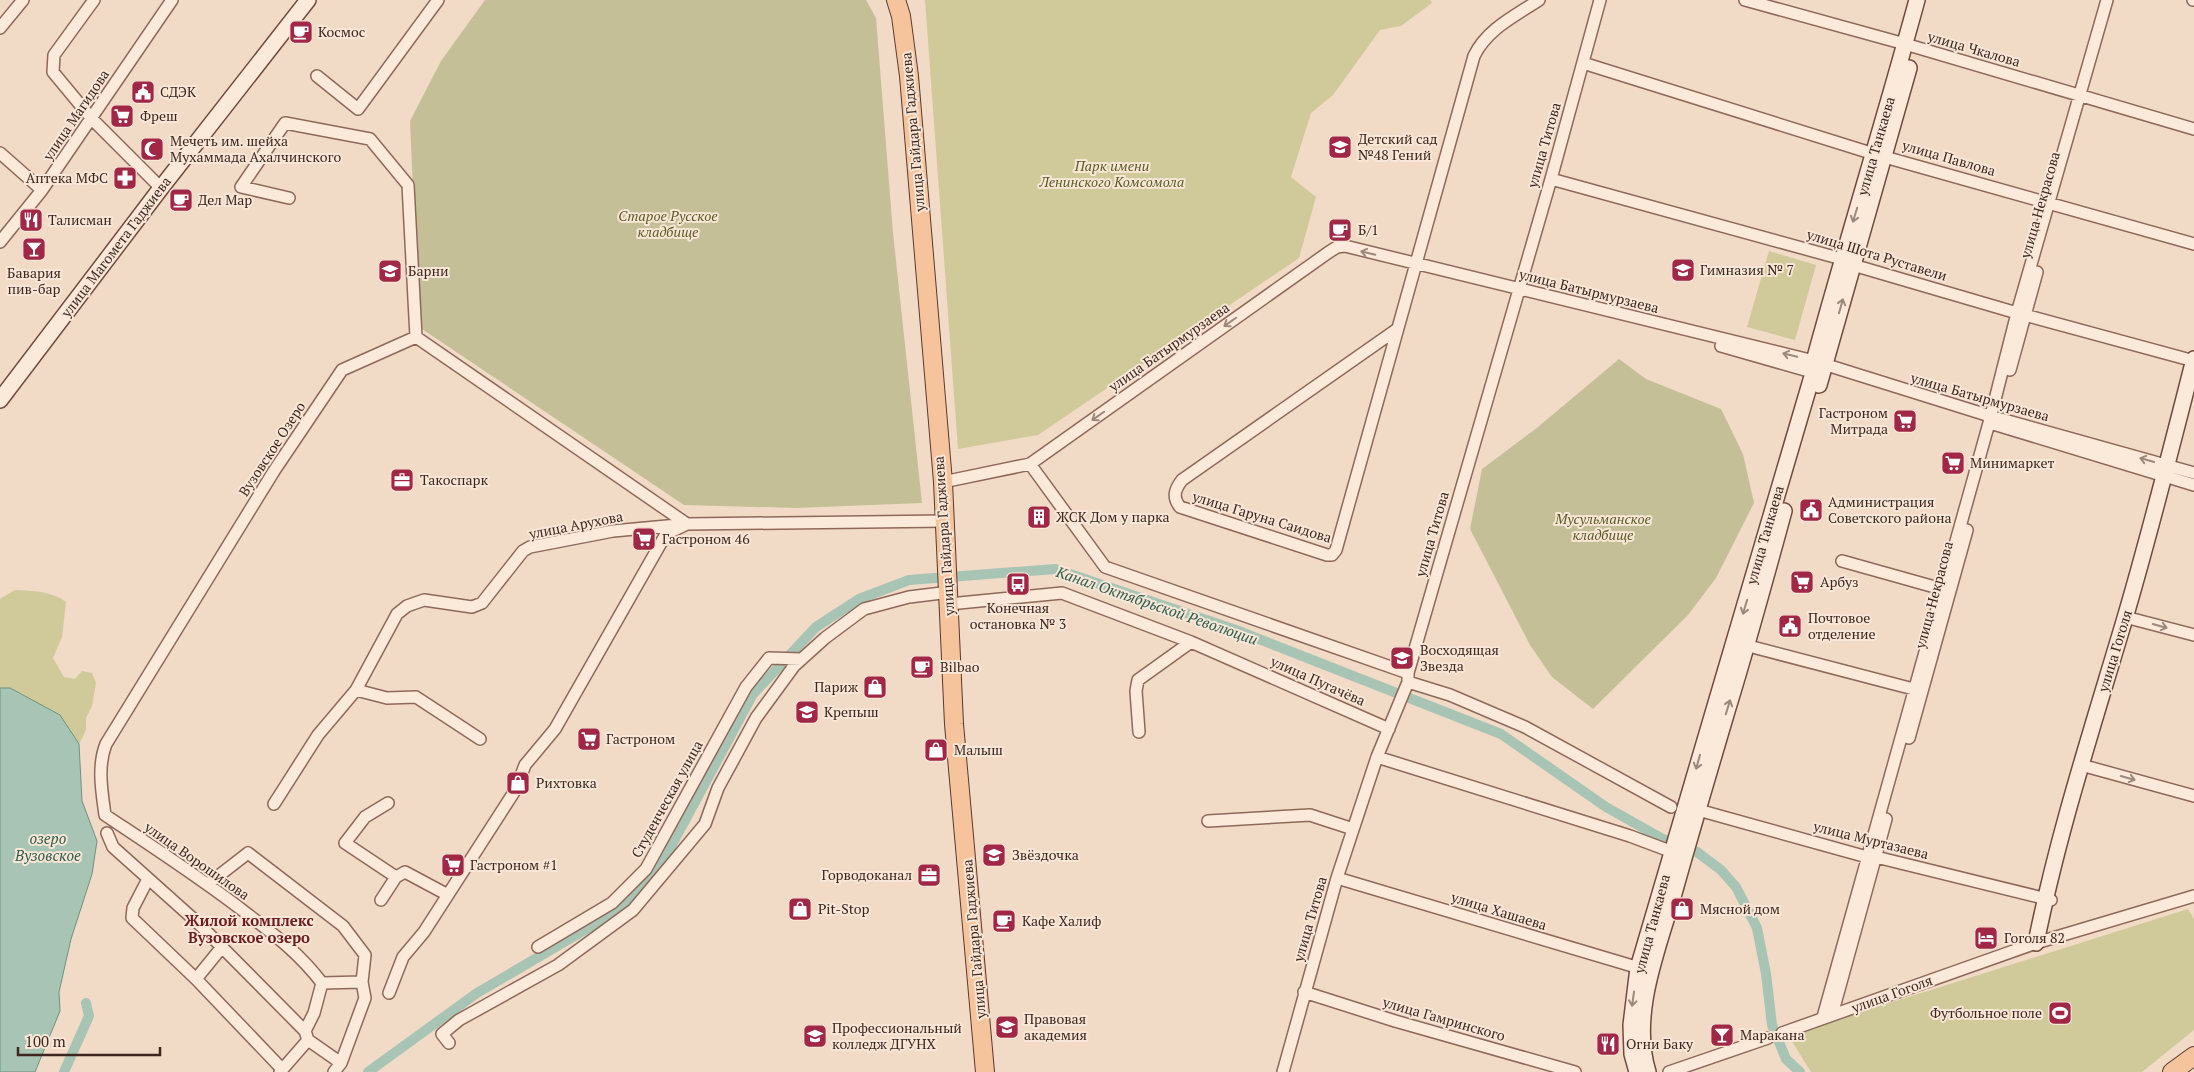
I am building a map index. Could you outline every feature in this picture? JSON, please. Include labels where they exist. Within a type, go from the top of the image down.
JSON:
[{"type":"main road","name":"улица Магомета Гаджиева","points":[[0,395],[306,0]]},
{"type":"main road","name":"улица Гайдара Гаджиева","points":[[898,0],[911,76],[944,482],[957,724],[986,1072]]},
{"type":"main road","name":"улица Танкаева","points":[[1910,46],[1917,0]]},
{"type":"main road","name":"улица Танкаева","points":[[1637,1072],[1632,1054],[1631,1025],[1676,852],[1683,836],[1684,807],[1741,644],[1847,262],[1910,46],[1927,0]]},
{"type":"main road","name":"улица Магомета Гаджиева","points":[[0,400],[160,187]]},
{"type":"main road","name":"улица Гоголя","points":[[2169,472],[2194,361]]},
{"type":"main road","name":"улица Гоголя","points":[[2040,942],[2048,899],[2084,766],[2129,618],[2169,472],[2194,394]]},
{"type":"main road","name":"улица Танкаева","points":[[1645,970],[1646,998],[1643,1033],[1648,1072]]},
{"type":"main road","points":[[2172,1072],[2194,1056]]},
{"type":"street","points":[[0,28],[23,0]]},
{"type":"street","points":[[94,0],[54,55],[54,72],[92,120],[160,187]]},
{"type":"street","name":"улица Магидова","points":[[0,242],[42,190],[92,120],[172,0]]},
{"type":"street","points":[[317,76],[358,109],[438,0]]},
{"type":"street","name":"улица Гаруна Саидова","points":[[1396,330],[1182,480],[1174,495],[1180,507],[1327,555],[1332,555],[1336,550],[1474,56],[1480,44],[1490,33],[1539,0]]},
{"type":"street","name":"улица Титова","points":[[1283,1072],[1304,992],[1353,829],[1377,757],[1400,703],[1408,678],[1551,179],[1600,0]]},
{"type":"street","name":"улица Чкалова","points":[[1745,0],[2194,128]]},
{"type":"street","name":"улица Некрасова","points":[[1827,1016],[1947,590],[2107,0]]},
{"type":"street","name":"улица Некрасова","points":[[2082,96],[2112,0]]},
{"type":"street","name":"улица Павлова","points":[[1583,63],[1880,154],[2194,244]]},
{"type":"street","points":[[289,198],[241,187],[285,124],[370,139],[408,185],[416,337],[687,524]]},
{"type":"street","points":[[0,153],[42,190]]},
{"type":"street","name":"улица Шота Руставели","points":[[1551,179],[1847,262],[2021,314],[2194,361]]},
{"type":"street","name":"улица Батырмурзаева","points":[[944,482],[1030,464],[1337,247],[1344,246],[1415,266],[1519,289],[1818,369],[1835,376],[2169,472],[2194,485]]},
{"type":"street","name":"Вузовское Озеро","points":[[106,744],[269,480],[342,370],[416,337]]},
{"type":"street","name":"улица Муртазаева","points":[[1030,464],[1105,567],[1450,695],[1525,728],[1684,807],[1872,857],[2048,899]]},
{"type":"street","name":"улица Батырмурзаева","points":[[2169,472],[2194,473]]},
{"type":"street","name":"улица Арухова","points":[[274,804],[318,735],[356,690],[397,614],[407,606],[424,600],[472,607],[482,603],[523,551],[530,547],[613,531],[687,524],[945,521]]},
{"type":"street","name":"улица Арухова","points":[[389,993],[403,957],[424,932],[516,789],[525,765],[555,729],[666,534],[687,524]]},
{"type":"street","points":[[1842,561],[1947,590]]},
{"type":"street","name":"улица Пугачёва","points":[[449,1043],[442,1034],[459,1020],[558,965],[633,910],[705,824],[718,788],[756,718],[794,666],[825,638],[864,609],[909,597],[950,598],[1062,593],[1191,642],[1388,729]]},
{"type":"street","points":[[2129,618],[2194,635]]},
{"type":"street","points":[[1139,732],[1136,691],[1138,680],[1191,642]]},
{"type":"street","points":[[1741,644],[1919,691]]},
{"type":"street","name":"Студенческая улица","points":[[538,947],[612,903],[646,869],[746,686],[769,658],[802,659]]},
{"type":"street","points":[[356,690],[387,698],[416,697],[480,739]]},
{"type":"street","name":"улица Ворошилова","points":[[106,744],[101,756],[105,816],[208,884],[287,945],[305,961],[322,983]]},
{"type":"street","points":[[1377,757],[1676,852]]},
{"type":"street","points":[[2084,766],[2194,796]]},
{"type":"street","points":[[388,803],[365,817],[345,843],[396,877]]},
{"type":"street","points":[[1208,821],[1310,815],[1353,829]]},
{"type":"street","points":[[106,833],[113,847],[199,924],[337,1068],[365,998],[362,982],[365,955],[343,926],[248,853],[208,884]]},
{"type":"street","points":[[381,900],[396,877],[404,872],[448,895]]},
{"type":"street","name":"улица Хашаева","points":[[1338,878],[1645,970]]},
{"type":"street","points":[[148,879],[133,908],[132,918],[196,978],[281,1071],[307,1035],[322,983],[362,982]]},
{"type":"street","name":"улица Гоголя","points":[[1827,1016],[2040,942],[2194,896]]},
{"type":"street","points":[[196,978],[222,947]]},
{"type":"street","name":"улица Гамринского","points":[[1304,992],[1395,1021],[1575,1072]]},
{"type":"street","points":[[1782,1033],[1827,1016]]},
{"type":"street","points":[[1669,1072],[1768,1038]]},
{"type":"green space","name":"Старое Русское кладбище","points":[[485,0],[866,0],[876,18],[893,233],[922,503],[796,508],[684,505],[419,327],[410,121],[441,61]]},
{"type":"green space","name":"Парк имени Ленинского Комсомола","points":[[925,0],[1430,0],[1432,3],[1401,26],[1380,30],[1333,95],[1311,113],[1291,177],[1316,197],[1299,258],[1038,435],[958,449]]},
{"type":"green space","points":[[1769,251],[1816,265],[1795,340],[1747,327]]},
{"type":"green space","name":"Мусульманское кладбище","points":[[1619,359],[1646,379],[1721,409],[1743,454],[1754,503],[1716,578],[1688,615],[1593,709],[1552,677],[1530,645],[1470,529],[1482,469],[1538,427]]},
{"type":"green space","points":[[15,590],[36,591],[60,598],[66,602],[62,637],[53,658],[64,677],[75,679],[82,671],[92,673],[96,683],[92,706],[86,718],[86,730],[79,744],[59,715],[10,688],[0,688],[0,599]]},
{"type":"green space","points":[[2188,909],[2194,919],[2194,1030],[2142,1072],[1811,1072],[1788,1035]]},
{"type":"water","name":"озеро Вузовское","points":[[0,688],[10,688],[60,715],[79,744],[82,801],[97,841],[92,874],[71,939],[59,992],[60,1011],[35,1072],[0,1072]]},
{"type":"waterway","name":"Канал Октябрьской Революции","points":[[368,1072],[477,993],[617,911],[667,854],[753,694],[816,627],[859,599],[909,580],[1055,569],[1236,630],[1501,734],[1606,807],[1663,839],[1697,852],[1721,870],[1736,887],[1757,928],[1766,974],[1772,1025],[1786,1059],[1800,1072]]},
{"type":"waterway","points":[[64,1072],[89,1016],[86,1003]]},
{"type":"place","name":"Космос","points":[[301,32]]},
{"type":"place","name":"СДЭК","points":[[143,92]]},
{"type":"place","name":"Фреш","points":[[122,116]]},
{"type":"place","name":"Детский сад №48 Гений","points":[[1340,147]]},
{"type":"place","name":"Мечеть им. шейха Мухаммада Ахалчинского","points":[[152,149]]},
{"type":"place","name":"Аптека МФС","points":[[125,178]]},
{"type":"place","name":"Дел Мар","points":[[181,200]]},
{"type":"place","name":"Талисман","points":[[31,220]]},
{"type":"place","name":"Б/1","points":[[1340,230]]},
{"type":"place","name":"Бавария пив-бар","points":[[34,249]]},
{"type":"place","name":"Гимназия № 7","points":[[1683,270]]},
{"type":"place","name":"Барни","points":[[390,271]]},
{"type":"place","name":"Гастроном Митрада","points":[[1905,421]]},
{"type":"place","name":"Минимаркет","points":[[1953,463]]},
{"type":"place","name":"Такоспарк","points":[[402,480]]},
{"type":"place","name":"Администрация Советского района","points":[[1811,510]]},
{"type":"place","name":"ЖСК Дом у парка","points":[[1039,517]]},
{"type":"place","name":"Гастроном 46","points":[[644,539]]},
{"type":"place","name":"Арбуз","points":[[1802,582]]},
{"type":"place","name":"Конечная остановка № 3","points":[[1018,584]]},
{"type":"place","name":"Почтовое отделение","points":[[1790,626]]},
{"type":"place","name":"Восходящая Звезда","points":[[1402,658]]},
{"type":"place","name":"Bilbao","points":[[922,667]]},
{"type":"place","name":"Париж","points":[[875,687]]},
{"type":"place","name":"Крепыш","points":[[807,712]]},
{"type":"place","name":"Гастроном","points":[[589,739]]},
{"type":"place","name":"Малыш","points":[[936,750]]},
{"type":"place","name":"Рихтовка","points":[[518,783]]},
{"type":"place","name":"Звёздочка","points":[[994,855]]},
{"type":"place","name":"Гастроном #1","points":[[453,865]]},
{"type":"place","name":"Горводоканал","points":[[929,875]]},
{"type":"place","name":"Pit-Stop","points":[[800,909]]},
{"type":"place","name":"Мясной дом","points":[[1682,909]]},
{"type":"place","name":"Кафе Халиф","points":[[1004,921]]},
{"type":"place","name":"Гоголя 82","points":[[1986,938]]},
{"type":"place","name":"Футбольное поле","points":[[2060,1013]]},
{"type":"place","name":"Правовая академия","points":[[1007,1027]]},
{"type":"place","name":"Маракана","points":[[1722,1035]]},
{"type":"place","name":"Профессиональный колледж ДГУНХ","points":[[815,1036]]},
{"type":"place","name":"Огни Баку","points":[[1608,1044]]},
{"type":"district","name":"Жилой комплекс Вузовское озеро","points":[[249,930]]}]
